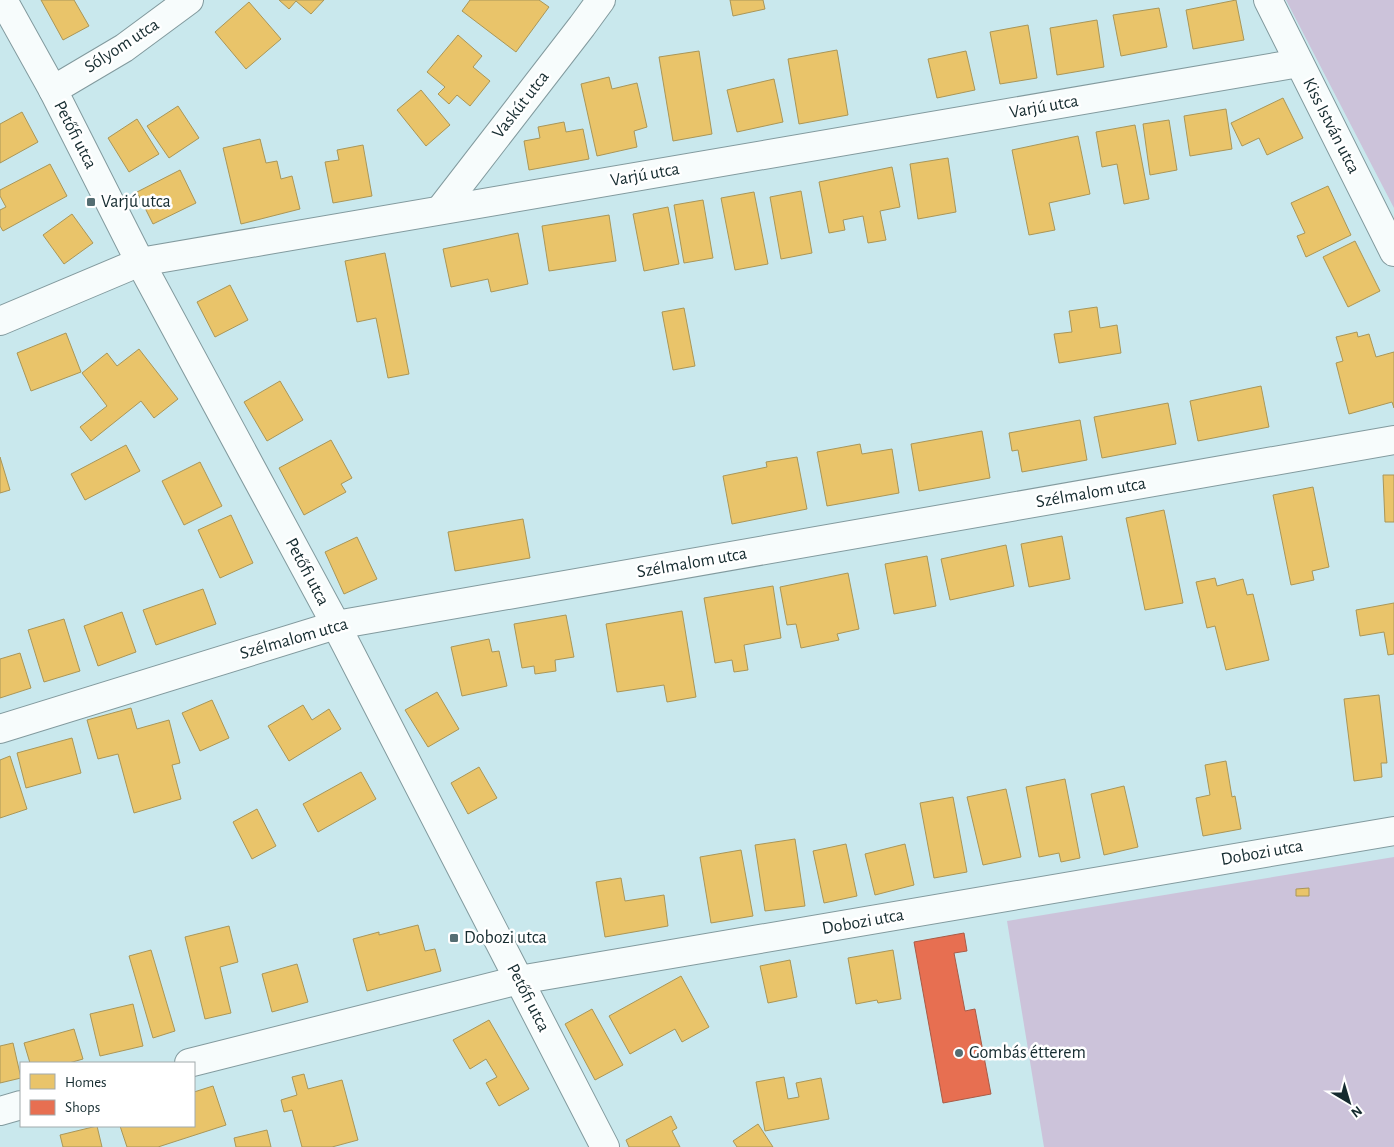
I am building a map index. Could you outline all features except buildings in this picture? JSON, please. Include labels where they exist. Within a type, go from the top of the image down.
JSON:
[{"type":"street","name":"Petőfi utca","points":[[3,0],[53,90],[140,262],[336,625],[605,1147]]},
{"type":"street","name":"Sólyom utca","points":[[53,90],[124,48],[190,0]]},
{"type":"street","name":"Vaskút utca","points":[[440,210],[600,0]]},
{"type":"street","name":"Kiss István utca","points":[[1268,0],[1394,252]]},
{"type":"street","name":"Varjú utca","points":[[0,321],[140,262],[1299,63]]},
{"type":"street","name":"Szélmalom utca","points":[[0,729],[336,625],[1394,440]]},
{"type":"street","name":"Dobozi utca","points":[[193,1062],[519,980],[1394,831]]},
{"type":"street","points":[[0,1111],[20,1105]]},
{"type":"shaded area","points":[[1286,0],[1394,0],[1394,208]]},
{"type":"shaded area","points":[[1394,857],[1394,1147],[1044,1147],[1007,921]]},
{"type":"place","name":"Varjú utca","points":[[91,202]]},
{"type":"place","name":"Dobozi utca","points":[[454,938]]},
{"type":"place","name":"Gombás étterem","points":[[959,1053]]}]
